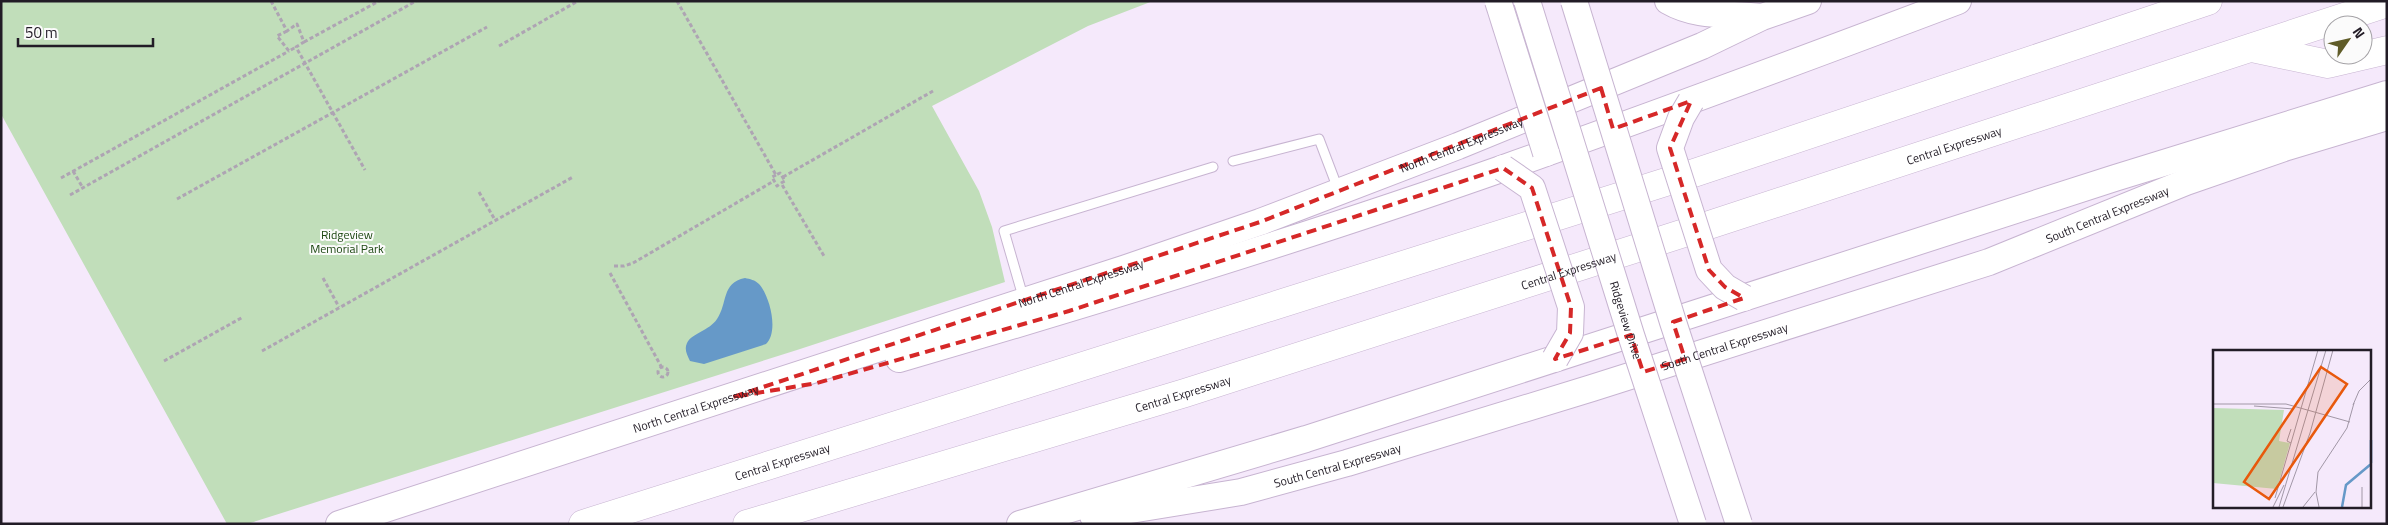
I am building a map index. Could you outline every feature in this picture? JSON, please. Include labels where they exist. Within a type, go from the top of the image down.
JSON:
[{"type":"highway","name":"Central Expressway","points":[[583,524],[1688,175],[2208,1]]},
{"type":"highway","name":"Central Expressway","points":[[747,524],[777,518],[1213,384],[1706,226],[2387,3]]},
{"type":"highway","points":[[2250,48],[2328,64],[2387,50]]},
{"type":"main road","points":[[1498,1],[1546,152]]},
{"type":"main road","name":"Ridgeview Drive","points":[[1527,1],[1631,336],[1693,524]]},
{"type":"main road","points":[[1574,1],[1673,322],[1739,524]]},
{"type":"main road","points":[[1668,1],[1680,8],[1710,14],[1740,14],[1762,17]]},
{"type":"main road","name":"North Central Expressway","points":[[339,524],[733,397],[1233,231],[1458,146],[1702,46],[1762,17],[1808,1]]},
{"type":"main road","points":[[733,397],[817,383],[1069,311],[1263,249],[1691,102],[1958,1]]},
{"type":"main road","points":[[1020,524],[1306,439],[1631,336],[2115,178],[2387,94]]},
{"type":"main road","points":[[1691,102],[1681,118],[1670,148],[1709,270],[1725,287],[1744,298]]},
{"type":"main road","name":"South Central Expressway","points":[[1048,524],[1241,492],[1476,424],[1738,343],[1989,262],[2186,182],[2287,147],[2387,117]]},
{"type":"main road","points":[[1503,168],[1532,188],[1571,307],[1570,333],[1555,359]]},
{"type":"lane","points":[[1234,161],[1319,139],[1339,192]]},
{"type":"lane","points":[[1025,301],[1004,231],[1213,167]]},
{"type":"path","points":[[270,1],[287,31]]},
{"type":"path","points":[[61,178],[379,1]]},
{"type":"path","points":[[70,195],[416,1]]},
{"type":"path","points":[[498,46],[578,1]]},
{"type":"path","points":[[677,1],[776,175]]},
{"type":"path","points":[[289,51],[277,36],[297,24],[304,42]]},
{"type":"path","points":[[178,199],[487,27]]},
{"type":"path","points":[[296,47],[365,170]]},
{"type":"path","points":[[783,177],[933,91]]},
{"type":"path","points":[[73,171],[83,188]]},
{"type":"path","points":[[780,173],[785,181],[777,186],[772,177],[776,175],[780,173]]},
{"type":"path","points":[[262,351],[573,177]]},
{"type":"path","points":[[614,266],[624,266],[633,263],[774,181]]},
{"type":"path","points":[[781,183],[824,256]]},
{"type":"path","points":[[479,192],[495,220]]},
{"type":"path","points":[[610,273],[662,368]]},
{"type":"path","points":[[323,278],[339,307]]},
{"type":"path","points":[[164,361],[243,317]]},
{"type":"highlighted area","points":[[1601,88],[1613,129],[1691,101],[1670,148],[1709,270],[1725,287],[1744,298],[1673,322],[1685,359],[1643,372],[1631,335],[1555,359],[1570,333],[1571,307],[1532,188],[1503,168],[1069,311],[817,383],[733,397],[1260,222]]},
{"type":"green space","name":"Ridgeview Memorial Park","points":[[1,1],[1153,1],[1088,26],[932,106],[979,191],[992,227],[1005,282],[797,350],[247,524],[227,524],[1,114]]},
{"type":"water","points":[[745,278],[757,283],[767,297],[772,314],[770,338],[766,344],[704,364],[690,361],[686,350],[687,343],[714,323],[720,313],[728,289],[732,284]]}]
